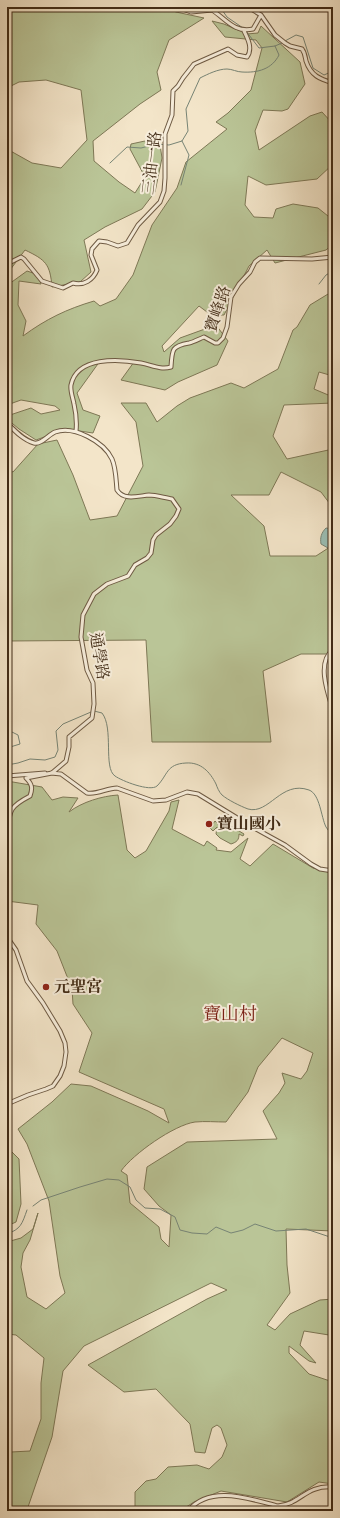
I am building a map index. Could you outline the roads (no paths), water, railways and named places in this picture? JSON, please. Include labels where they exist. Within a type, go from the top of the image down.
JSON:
[{"type":"street","points":[[177,7],[191,12],[212,10],[227,23],[244,31],[253,29],[261,15]]},
{"type":"street","points":[[248,7],[261,15],[275,35],[290,46],[302,49],[305,53],[306,62],[310,70],[320,79],[333,83]]},
{"type":"street","name":"三油一路","points":[[7,264],[21,257],[42,281],[63,288],[73,283],[80,285],[88,282],[96,274],[97,270],[91,255],[95,245],[99,241],[108,242],[118,246],[127,243],[138,225],[160,202],[164,191],[165,134],[172,114],[173,91],[194,64],[228,49],[237,55],[247,57],[249,54],[249,42],[244,31]]},
{"type":"street","name":"寶峰路","points":[[76,431],[77,424],[71,387],[74,378],[84,366],[102,361],[124,361],[162,368],[171,367],[171,356],[175,348],[181,343],[190,343],[204,337],[218,343],[223,338],[227,326],[231,297],[239,284],[250,272],[255,262],[260,258],[312,260],[333,257]]},
{"type":"street","points":[[7,422],[19,434],[34,443],[38,443],[57,431],[76,431]]},
{"type":"street","name":"通學路","points":[[52,773],[66,760],[70,747],[69,737],[92,718],[94,709],[93,683],[87,670],[81,637],[83,615],[94,594],[107,584],[128,576],[135,565],[147,558],[151,553],[153,540],[156,535],[170,524],[179,509],[172,499],[151,495],[134,497],[123,496],[120,494],[117,490],[112,460],[104,448],[76,431]]},
{"type":"street","points":[[333,650],[329,653],[323,665],[333,710]]},
{"type":"street","points":[[7,776],[37,773],[61,774],[87,793],[91,794],[111,788],[117,788],[153,801],[166,800],[187,792],[198,794],[285,845],[320,869],[333,871]]},
{"type":"street","points":[[7,833],[9,814],[14,804],[30,796],[32,790],[31,783],[26,778],[52,773]]},
{"type":"street","points":[[7,937],[16,950],[27,981],[43,1003],[60,1031],[66,1052],[64,1066],[52,1086],[46,1090],[28,1095],[7,1104]]},
{"type":"street","points":[[188,1511],[197,1502],[204,1498],[222,1496],[236,1496],[278,1506],[287,1505],[311,1490],[322,1487],[333,1487]]},
{"type":"water","points":[[326,528],[333,529],[333,546],[328,548],[321,544],[322,534]]},
{"type":"waterway","points":[[220,7],[227,17],[243,28]]},
{"type":"waterway","points":[[246,31],[259,48],[275,46],[282,43]]},
{"type":"waterway","points":[[285,41],[296,35],[303,37],[313,68],[324,75],[333,71]]},
{"type":"waterway","points":[[110,163],[127,147],[141,148],[157,144],[169,145],[182,141],[188,131],[186,109],[200,78],[224,69],[240,72],[254,72],[264,69],[273,64],[279,55],[275,46]]},
{"type":"waterway","points":[[181,185],[189,155],[182,141]]},
{"type":"waterway","points":[[319,284],[326,275],[333,271]]},
{"type":"waterway","points":[[94,711],[102,713],[106,720],[111,772],[115,776],[130,783],[148,788],[157,786],[168,771],[175,765],[186,763],[196,764],[208,772],[222,795],[248,809],[262,807],[283,793],[291,790],[299,788],[309,790],[316,796],[324,823],[333,837]]},
{"type":"waterway","points":[[7,765],[30,759],[45,760],[55,757],[58,750],[56,731],[63,724],[91,712]]},
{"type":"waterway","points":[[7,733],[10,731],[18,735],[20,744],[7,748]]},
{"type":"waterway","points":[[33,1206],[41,1200],[80,1187],[107,1179],[119,1180],[130,1187],[136,1200],[145,1208],[160,1209],[175,1217],[180,1230],[192,1233],[207,1234],[216,1227],[231,1233],[243,1230],[255,1224],[276,1231],[306,1229],[333,1238]]},
{"type":"waterway","points":[[7,1234],[18,1228],[24,1219],[27,1210]]},
{"type":"place","name":"寶山國小","points":[[209,824]]},
{"type":"place","name":"元聖宮","points":[[46,987]]},
{"type":"district","name":"寶山村","points":[[230,1014]]}]
